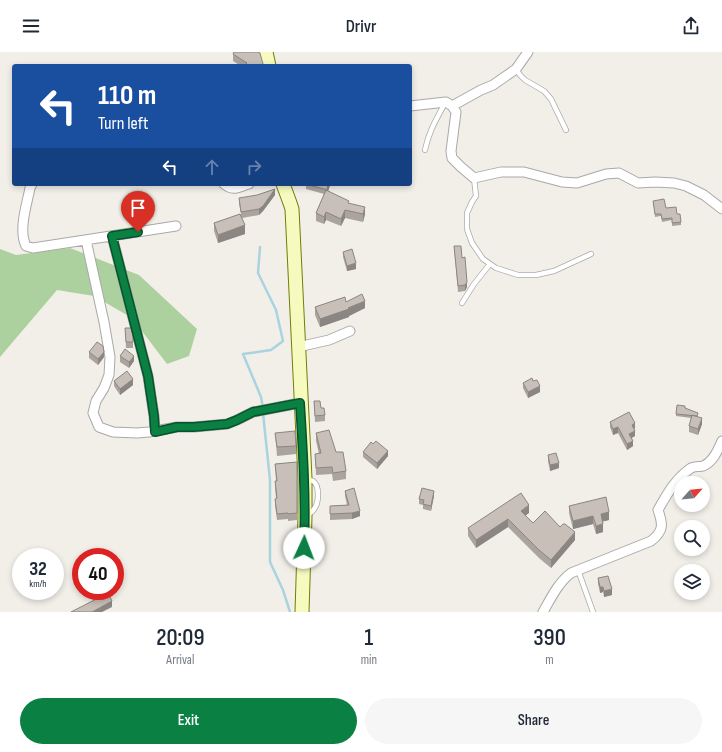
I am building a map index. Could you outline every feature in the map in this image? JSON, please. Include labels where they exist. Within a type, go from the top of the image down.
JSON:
[{"type":"street","points":[[266,52],[269,64]]},
{"type":"street","points":[[412,106],[449,104],[493,85],[516,69],[528,52]]},
{"type":"street","points":[[449,104],[456,112],[451,151],[452,158],[474,178],[501,172],[524,172],[562,182],[577,183],[606,174],[619,173],[638,183],[674,183],[686,186],[704,195],[722,209]]},
{"type":"street","points":[[31,186],[24,220],[23,240],[26,246],[33,248],[176,226]]},
{"type":"street","points":[[227,186],[236,189],[244,186]]},
{"type":"street","points":[[284,186],[292,208],[300,403],[305,478],[302,612]]},
{"type":"street","points":[[112,236],[148,376],[155,432]]},
{"type":"street","points":[[86,240],[110,357],[109,375],[104,388],[96,401],[93,413],[100,427],[113,432],[137,433],[155,432],[177,427],[227,424],[253,412],[300,403]]},
{"type":"street","points":[[298,347],[329,340],[350,331]]},
{"type":"street","points":[[543,612],[560,584],[571,573],[651,541],[657,536],[662,528],[662,520],[658,510],[671,488],[678,479],[692,467],[703,466],[711,461],[722,441]]},
{"type":"lane","points":[[516,69],[525,80],[544,91],[551,99],[566,130]]},
{"type":"lane","points":[[425,150],[432,126],[449,104]]},
{"type":"lane","points":[[474,178],[476,196],[467,214],[466,228],[472,243],[482,259],[496,268],[518,275],[536,275],[554,270],[591,254]]},
{"type":"lane","points":[[462,304],[474,284],[490,264]]},
{"type":"lane","points":[[578,570],[594,612]]},
{"type":"green space","points":[[70,248],[139,275],[197,329],[189,356],[167,364],[132,318],[94,296],[57,290],[0,357],[0,249],[16,255]]},
{"type":"building","points":[[234,52],[258,52],[260,53],[263,64],[246,64],[247,63],[233,54]]},
{"type":"building","points":[[313,186],[328,186],[327,190]]},
{"type":"building","points":[[275,189],[263,206],[259,209],[241,212],[239,198],[257,195]]},
{"type":"building","points":[[326,190],[349,201],[348,203],[365,207],[363,214],[345,210],[341,219],[326,212],[324,217],[316,213]]},
{"type":"building","points":[[664,199],[666,208],[676,207],[677,214],[680,214],[681,222],[672,223],[672,218],[662,219],[661,214],[655,214],[653,201]]},
{"type":"building","points":[[240,214],[245,225],[218,235],[214,223]]},
{"type":"building","points":[[454,246],[461,246],[462,258],[465,257],[467,282],[465,285],[458,286]]},
{"type":"building","points":[[352,249],[356,263],[347,266],[343,252]]},
{"type":"building","points":[[362,294],[365,301],[348,308],[349,309],[320,319],[315,307],[345,297],[346,302]]},
{"type":"building","points":[[125,328],[131,328],[133,342],[126,342]]},
{"type":"building","points":[[97,342],[103,346],[104,352],[98,359],[89,352]]},
{"type":"building","points":[[125,349],[134,356],[129,362],[120,356]]},
{"type":"building","points":[[127,371],[133,379],[120,389],[114,381]]},
{"type":"building","points":[[532,378],[533,381],[537,380],[540,386],[528,392],[523,383]]},
{"type":"building","points":[[314,401],[320,401],[321,408],[324,408],[325,415],[315,416]]},
{"type":"building","points":[[677,405],[685,406],[685,408],[698,413],[697,416],[676,414]]},
{"type":"building","points":[[629,412],[635,423],[632,425],[635,431],[629,434],[633,441],[627,444],[618,427],[613,429],[610,422]]},
{"type":"building","points":[[692,415],[702,418],[698,429],[689,426]]},
{"type":"building","points":[[329,430],[336,452],[343,452],[346,471],[333,473],[332,467],[316,468],[315,454],[321,453],[316,433]]},
{"type":"building","points":[[295,431],[296,446],[277,447],[275,433]]},
{"type":"building","points":[[376,441],[388,451],[377,463],[363,452],[371,442],[373,444]]},
{"type":"building","points":[[556,453],[559,463],[550,465],[548,455]]},
{"type":"building","points":[[297,462],[297,513],[277,514],[275,499],[277,498],[275,481],[277,481],[275,464]]},
{"type":"building","points":[[354,488],[360,511],[330,514],[330,506],[349,505],[345,491]]},
{"type":"building","points":[[422,488],[434,491],[431,506],[423,504],[424,500],[419,499]]},
{"type":"building","points":[[521,493],[529,505],[521,511],[533,523],[545,511],[560,527],[565,524],[575,532],[551,560],[508,519],[476,540],[468,528]]},
{"type":"building","points":[[606,497],[609,512],[601,514],[603,524],[596,526],[593,516],[573,521],[569,506]]},
{"type":"building","points":[[608,576],[612,589],[604,591],[603,587],[600,587],[598,578]]},
{"type":"building","points":[[94,600],[112,601],[92,612],[71,612]]},
{"type":"waterway","points":[[260,247],[258,273],[276,310],[283,341],[271,350],[243,354],[261,397],[263,408]]},
{"type":"waterway","points":[[263,413],[270,480],[270,562],[283,590],[290,612]]},
{"type":"route","points":[[138,232],[112,236],[148,376],[155,432],[177,427],[227,424],[253,412],[300,403],[305,478],[304,548]]}]
